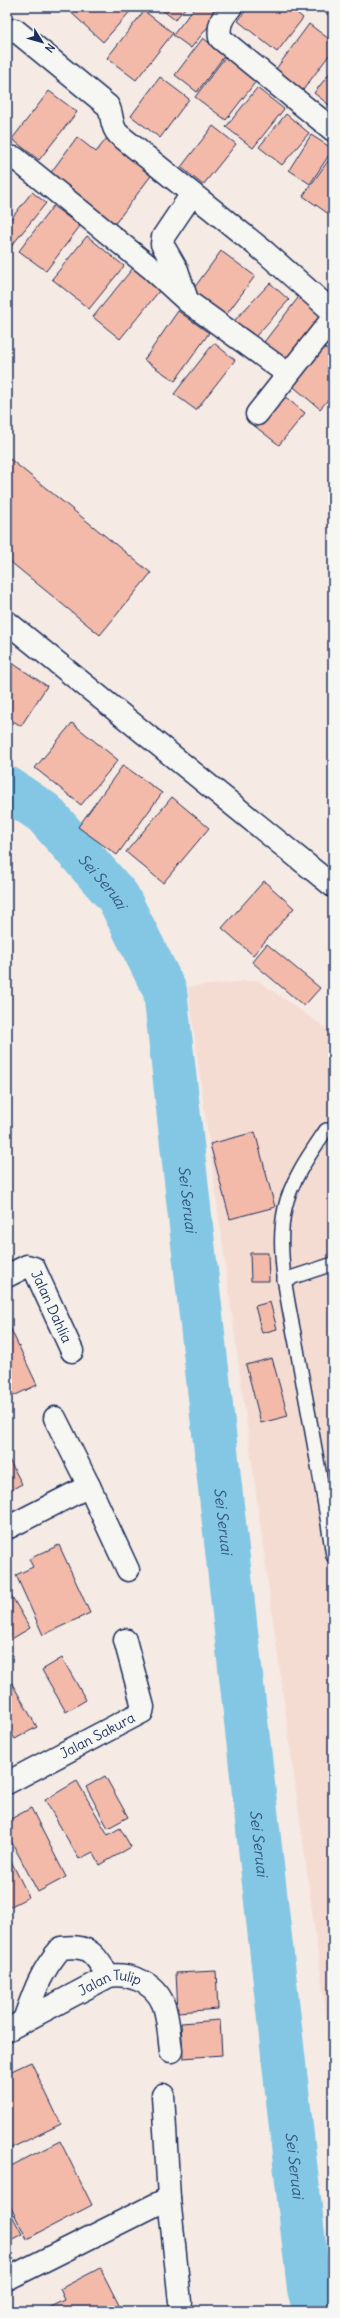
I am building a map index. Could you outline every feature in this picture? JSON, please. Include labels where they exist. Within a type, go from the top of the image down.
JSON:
[{"type":"street","points":[[231,7],[221,20],[219,28],[220,38],[333,130]]},
{"type":"street","points":[[15,30],[108,106],[111,110],[113,127],[118,134],[265,252],[333,312]]},
{"type":"street","points":[[15,158],[151,268],[187,301],[288,374]]},
{"type":"street","points":[[187,301],[177,270],[162,244],[163,237],[192,194]]},
{"type":"street","points":[[257,414],[333,318]]},
{"type":"street","points":[[7,622],[333,886]]},
{"type":"street","name":"Jalan Dahlia","points":[[7,1276],[26,1266],[34,1268],[72,1351]]},
{"type":"street","points":[[55,1418],[90,1486],[128,1570]]},
{"type":"street","points":[[7,1528],[90,1486]]},
{"type":"street","name":"Jalan Sakura","points":[[7,1783],[142,1712],[143,1707],[126,1640]]},
{"type":"street","points":[[16,2025],[48,1962],[61,1948],[77,1946],[93,1953],[109,1976]]},
{"type":"street","name":"Jalan Tulip","points":[[16,2025],[109,1976],[119,1974],[134,1978],[157,1990],[163,2000],[171,2051]]},
{"type":"street","points":[[164,2096],[169,2198],[180,2302]]},
{"type":"street","points":[[7,2279],[169,2198]]},
{"type":"lane","points":[[326,1130],[300,1172],[285,1207],[282,1228],[284,1280],[333,1556]]},
{"type":"lane","points":[[284,1280],[333,1264]]},
{"type":"shaded area","points":[[257,980],[333,1033],[333,2066],[188,987]]},
{"type":"building","points":[[65,7],[134,7],[103,42]]},
{"type":"building","points":[[163,7],[186,7],[175,20],[161,9]]},
{"type":"building","points":[[195,7],[211,7],[219,13],[191,48],[173,35]]},
{"type":"building","points":[[248,7],[290,7],[303,18],[277,52],[238,21]]},
{"type":"building","points":[[326,7],[333,7],[333,19],[323,11]]},
{"type":"building","points":[[144,11],[173,33],[136,80],[107,58]]},
{"type":"building","points":[[309,24],[333,42],[333,50],[300,94],[273,73]]},
{"type":"building","points":[[203,38],[225,55],[197,92],[175,75]]},
{"type":"building","points":[[226,56],[257,80],[226,120],[195,97]]},
{"type":"building","points":[[333,69],[333,108],[314,93]]},
{"type":"building","points":[[160,77],[189,99],[160,138],[131,116]]},
{"type":"building","points":[[257,88],[284,109],[253,148],[226,127]]},
{"type":"building","points":[[49,91],[77,112],[39,160],[12,139]]},
{"type":"building","points":[[286,114],[309,133],[282,165],[259,147]]},
{"type":"building","points":[[213,126],[236,144],[203,185],[181,167]]},
{"type":"building","points":[[311,135],[333,149],[310,184],[289,170]]},
{"type":"building","points":[[77,137],[96,152],[107,138],[153,173],[111,229],[49,175]]},
{"type":"building","points":[[333,154],[333,217],[303,196]]},
{"type":"building","points":[[32,192],[46,203],[9,249],[7,247],[7,224]]},
{"type":"building","points":[[53,206],[80,226],[46,271],[19,251]]},
{"type":"building","points":[[87,236],[124,266],[89,309],[52,279]]},
{"type":"building","points":[[221,251],[255,276],[223,319],[189,295]]},
{"type":"building","points":[[133,268],[160,290],[120,339],[93,317]]},
{"type":"building","points":[[270,283],[289,300],[253,339],[233,322]]},
{"type":"building","points":[[301,294],[325,313],[285,365],[261,346]]},
{"type":"building","points":[[178,311],[209,333],[175,381],[144,360]]},
{"type":"building","points":[[214,343],[235,360],[196,410],[174,394]]},
{"type":"building","points":[[322,345],[333,355],[333,394],[320,409],[289,383]]},
{"type":"building","points":[[278,391],[305,413],[279,445],[252,424]]},
{"type":"building","points":[[333,417],[333,427],[329,424]]},
{"type":"building","points":[[10,459],[151,573],[100,635],[7,559],[7,463]]},
{"type":"building","points":[[12,663],[47,686],[21,726],[7,717],[7,670]]},
{"type":"building","points":[[72,723],[118,760],[81,805],[35,768]]},
{"type":"building","points":[[123,765],[162,793],[117,855],[78,827]]},
{"type":"building","points":[[172,797],[209,828],[163,883],[126,852]]},
{"type":"building","points":[[264,881],[294,908],[253,955],[222,928]]},
{"type":"building","points":[[267,944],[320,988],[304,1006],[252,962]]},
{"type":"building","points":[[255,1132],[275,1207],[230,1219],[210,1144]]},
{"type":"building","points":[[250,1253],[268,1253],[269,1281],[251,1281]]},
{"type":"building","points":[[270,1302],[277,1329],[262,1333],[255,1306]]},
{"type":"building","points":[[7,1321],[37,1385],[7,1399]]},
{"type":"building","points":[[272,1358],[288,1416],[261,1423],[246,1365]]},
{"type":"building","points":[[7,1456],[22,1484],[7,1492]]},
{"type":"building","points":[[59,1545],[90,1613],[43,1635],[16,1575],[33,1567],[29,1559]]},
{"type":"building","points":[[7,1588],[30,1628],[10,1640],[7,1635]]},
{"type":"building","points":[[62,1658],[86,1700],[66,1712],[42,1670]]},
{"type":"building","points":[[7,1675],[37,1727],[15,1739],[7,1726]]},
{"type":"building","points":[[105,1776],[128,1817],[108,1828],[86,1787]]},
{"type":"building","points":[[77,1781],[108,1835],[120,1828],[131,1847],[100,1865],[93,1852],[79,1859],[45,1800]]},
{"type":"building","points":[[31,1808],[66,1877],[38,1892],[7,1833],[7,1821]]},
{"type":"building","points":[[7,1853],[29,1897],[7,1908]]},
{"type":"building","points":[[216,1971],[218,2009],[178,2012],[176,1973]]},
{"type":"building","points":[[220,2020],[222,2055],[183,2058],[181,2023]]},
{"type":"building","points":[[31,2062],[61,2124],[7,2150],[7,2073]]},
{"type":"building","points":[[60,2141],[92,2205],[27,2239],[7,2200],[7,2168]]},
{"type":"building","points":[[7,2206],[22,2234],[7,2242]]},
{"type":"building","points":[[100,2268],[122,2311],[43,2311],[65,2300],[60,2289]]},
{"type":"waterway","name":"Sei Seruai","points":[[7,788],[44,813],[118,897],[165,991],[309,2289],[315,2311]]}]
